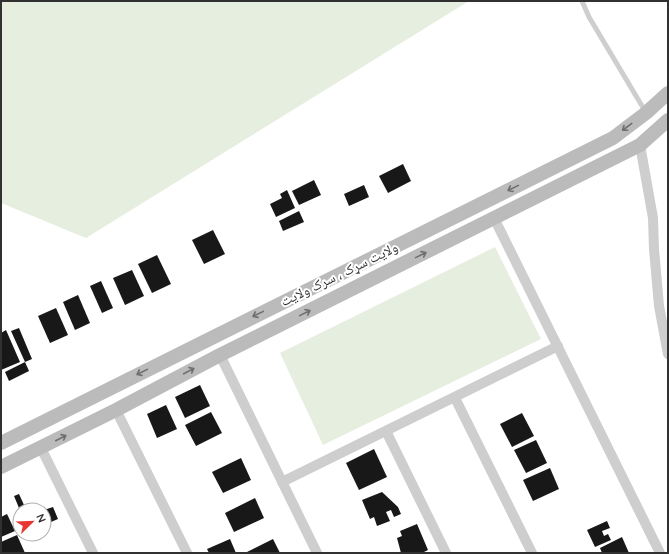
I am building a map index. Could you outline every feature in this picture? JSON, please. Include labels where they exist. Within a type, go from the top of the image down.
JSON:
[{"type":"main road","name":"ولایت سړک ، سرک ولایت","points":[[1,443],[613,138],[646,113],[668,93]]},
{"type":"main road","name":"ولایت سړک ، سرک ولایت","points":[[1,467],[116,410],[220,355],[640,145],[668,120]]},
{"type":"street","points":[[640,145],[653,218],[658,306],[668,354]]},
{"type":"street","points":[[494,218],[660,553]]},
{"type":"street","points":[[282,482],[558,346]]},
{"type":"street","points":[[220,355],[317,553]]},
{"type":"street","points":[[455,398],[532,553]]},
{"type":"street","points":[[116,410],[187,553]]},
{"type":"street","points":[[386,431],[446,553]]},
{"type":"street","points":[[41,448],[93,553]]},
{"type":"lane","points":[[582,1],[588,17],[646,113]]},
{"type":"green space","points":[[1,1],[469,1],[86,238],[1,203]]},
{"type":"green space","points":[[495,247],[541,339],[323,445],[280,353]]},
{"type":"building","points":[[403,164],[411,181],[388,193],[379,176]]},
{"type":"building","points":[[314,180],[321,195],[299,205],[292,191]]},
{"type":"building","points":[[364,185],[369,197],[349,206],[344,194]]},
{"type":"building","points":[[287,190],[295,208],[276,217],[270,204],[282,198],[280,194]]},
{"type":"building","points":[[299,211],[304,222],[283,231],[279,221]]},
{"type":"building","points":[[213,230],[225,254],[204,264],[192,240]]},
{"type":"building","points":[[157,255],[171,284],[152,293],[138,264]]},
{"type":"building","points":[[132,270],[144,296],[125,305],[113,278]]},
{"type":"building","points":[[101,281],[113,308],[102,313],[90,286]]},
{"type":"building","points":[[78,295],[90,323],[75,330],[63,302]]},
{"type":"building","points":[[56,308],[68,335],[50,343],[38,316]]},
{"type":"building","points":[[19,328],[32,359],[25,362],[11,331]]},
{"type":"building","points":[[6,330],[20,362],[1,370],[1,333]]},
{"type":"building","points":[[25,362],[29,371],[9,381],[5,372]]},
{"type":"building","points":[[200,385],[210,406],[185,418],[175,397]]},
{"type":"building","points":[[166,405],[177,429],[157,438],[147,414]]},
{"type":"building","points":[[211,412],[222,433],[196,446],[185,425]]},
{"type":"building","points":[[522,413],[534,436],[512,447],[500,424]]},
{"type":"building","points":[[536,440],[547,463],[526,473],[514,450]]},
{"type":"building","points":[[374,449],[387,477],[359,490],[346,463]]},
{"type":"building","points":[[241,458],[251,480],[223,493],[212,472]]},
{"type":"building","points":[[550,468],[559,489],[533,501],[523,480]]},
{"type":"building","points":[[382,492],[398,507],[401,514],[394,517],[391,510],[386,512],[390,521],[377,526],[374,517],[370,519],[362,500]]},
{"type":"building","points":[[19,494],[23,502],[16,502],[14,496]]},
{"type":"building","points":[[255,498],[264,518],[234,532],[225,513]]},
{"type":"building","points":[[52,507],[58,519],[52,522]]},
{"type":"building","points":[[7,514],[12,525],[12,532],[1,537],[1,517]]},
{"type":"building","points":[[607,521],[610,528],[602,531],[604,536],[608,534],[611,540],[595,547],[587,530]]},
{"type":"building","points":[[417,524],[428,550],[422,553],[401,553],[397,538],[402,536],[400,531]]},
{"type":"building","points":[[12,537],[12,542],[20,542],[25,553],[1,553],[1,542]]},
{"type":"building","points":[[622,537],[629,553],[602,553],[600,548]]},
{"type":"building","points":[[230,539],[236,553],[209,553],[207,549]]},
{"type":"building","points":[[273,539],[280,553],[247,552]]}]
